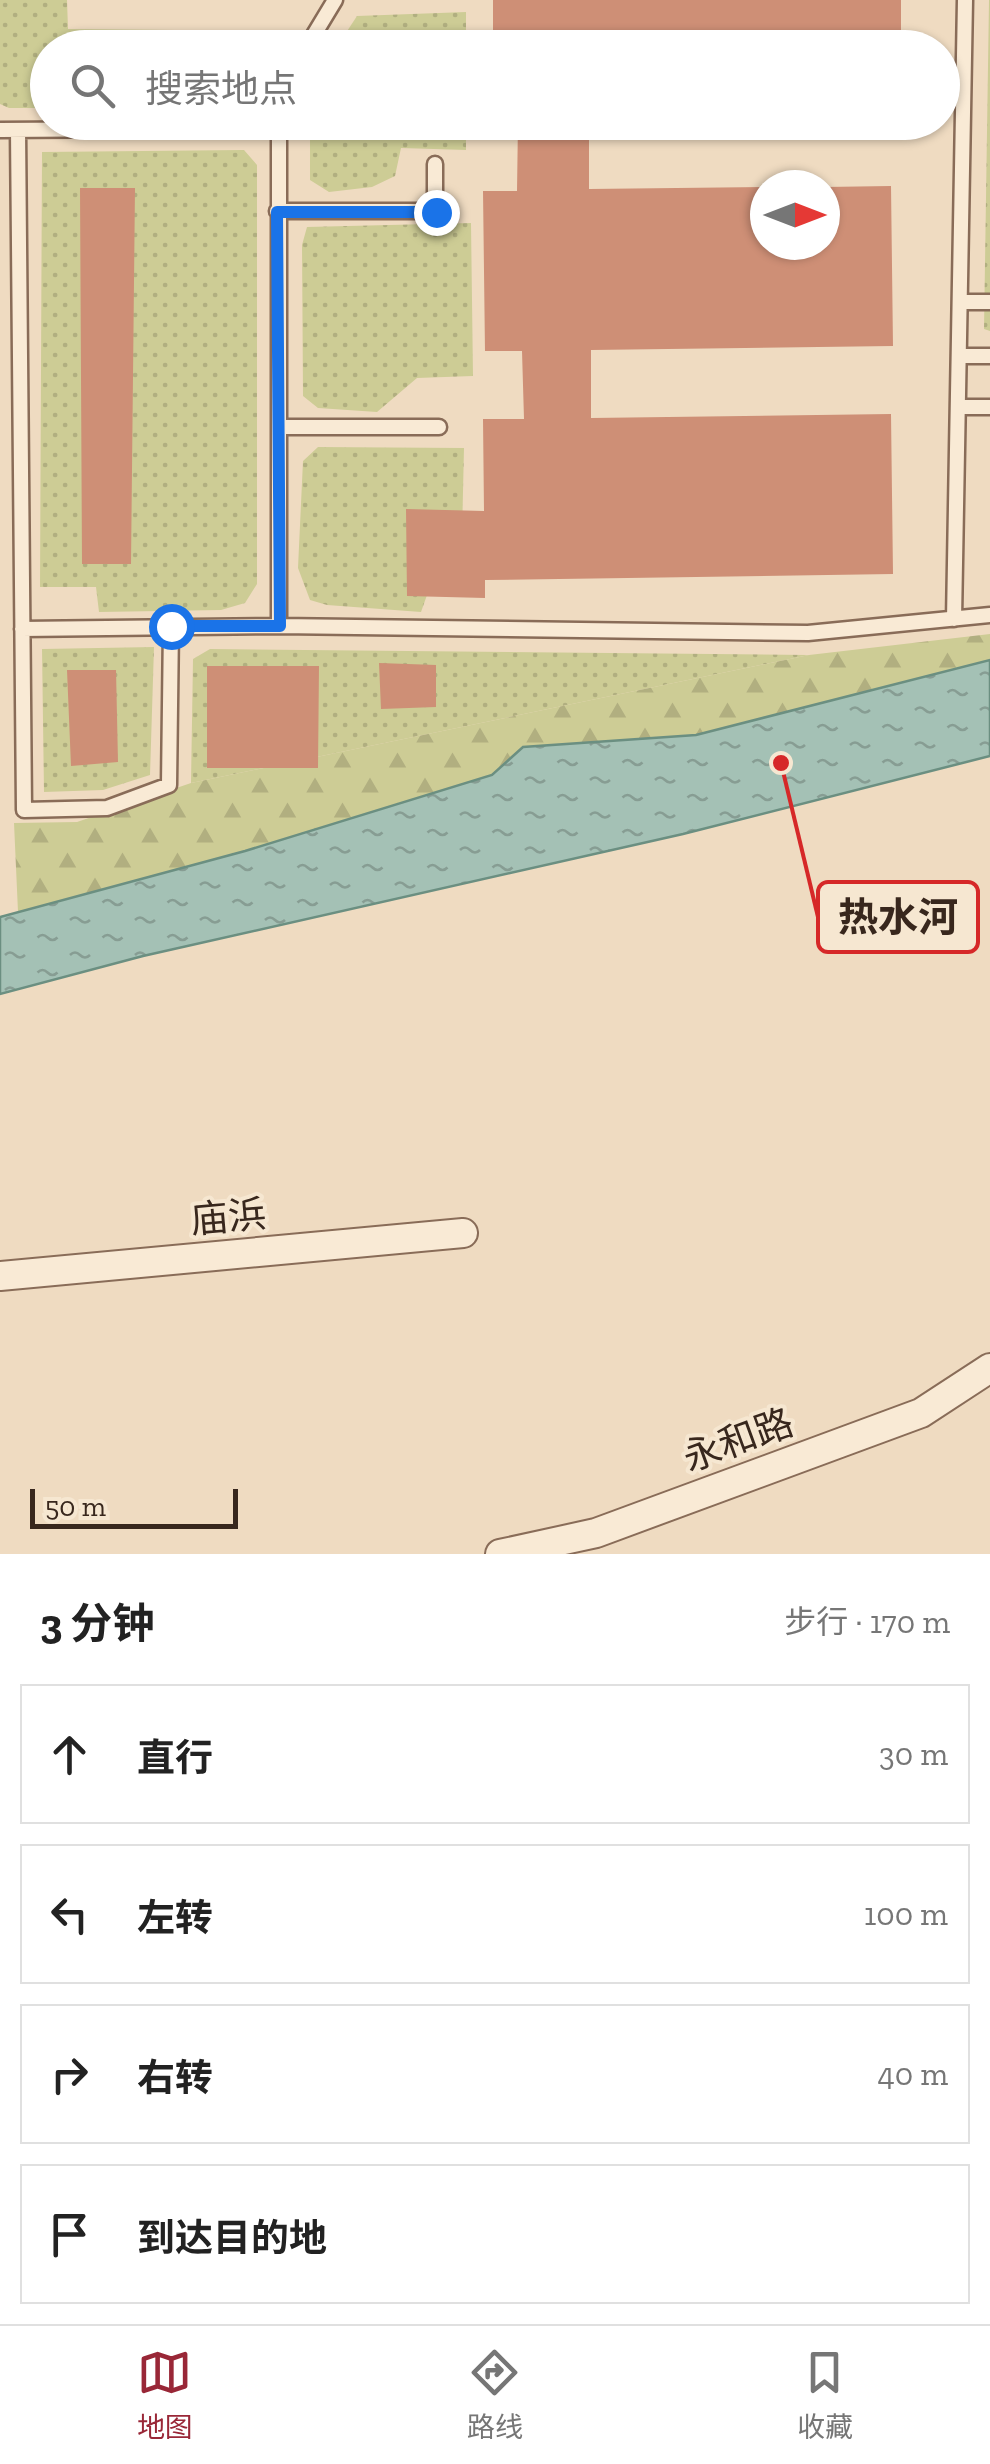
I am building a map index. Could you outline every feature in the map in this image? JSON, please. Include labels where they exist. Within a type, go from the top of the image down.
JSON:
[{"type":"street","name":"庙浜","points":[[0,1276],[464,1232]]},
{"type":"street","name":"永和路","points":[[500,1554],[596,1533],[921,1413],[990,1368]]},
{"type":"lane","points":[[316,30],[334,0]]},
{"type":"lane","points":[[954,619],[964,0]]},
{"type":"lane","points":[[0,130],[30,130]]},
{"type":"lane","points":[[18,130],[24,810],[108,808],[169,784],[171,626]]},
{"type":"lane","points":[[278,140],[280,626]]},
{"type":"lane","points":[[277,212],[436,212],[436,164]]},
{"type":"lane","points":[[960,302],[990,302]]},
{"type":"lane","points":[[959,356],[990,356]]},
{"type":"lane","points":[[958,407],[990,407]]},
{"type":"lane","points":[[278,427],[439,427]]},
{"type":"lane","points":[[22,629],[280,626],[808,632],[990,615]]},
{"type":"green space","points":[[0,0],[67,0],[68,29],[171,30],[30,30],[30,108],[0,104]]},
{"type":"green space","points":[[990,0],[990,331],[984,329]]},
{"type":"green space","points":[[466,12],[466,30],[348,30],[357,16]]},
{"type":"green space","points":[[310,140],[466,140],[466,150],[401,148],[395,176],[372,187],[329,192],[310,180]]},
{"type":"green space","points":[[244,150],[257,165],[257,584],[245,603],[221,610],[99,612],[96,587],[40,587],[42,152]]},
{"type":"green space","points":[[471,223],[473,376],[417,378],[377,412],[318,408],[303,396],[302,245],[307,227]]},
{"type":"green space","points":[[318,447],[464,448],[461,580],[432,581],[421,612],[327,605],[310,600],[298,568],[303,461]]},
{"type":"green space","points":[[990,634],[990,660],[696,735],[523,747],[492,775],[245,851],[18,912],[14,823],[77,822],[191,783],[809,655]]},
{"type":"green space","points":[[154,647],[150,775],[103,790],[44,792],[42,649]]},
{"type":"green space","points":[[210,649],[809,655],[191,783],[193,659]]},
{"type":"water","points":[[990,660],[990,756],[683,834],[143,956],[0,994],[0,917],[245,851],[492,775],[523,747],[696,735]]},
{"type":"building","points":[[493,0],[901,0],[901,30],[493,30]]},
{"type":"building","points":[[518,140],[589,140],[589,189],[750,187],[750,260],[840,260],[840,187],[891,186],[893,346],[591,350],[591,418],[891,414],[893,574],[485,580],[485,598],[407,596],[406,509],[484,511],[483,419],[524,419],[522,351],[485,351],[483,191],[517,191]]},
{"type":"building","points":[[80,188],[135,188],[131,564],[82,564]]},
{"type":"building","points":[[379,663],[436,665],[436,707],[381,709]]},
{"type":"building","points":[[207,666],[319,666],[318,768],[207,768]]},
{"type":"building","points":[[67,670],[116,670],[118,762],[71,766]]},
{"type":"place","name":"热水河","points":[[781,763]]},
{"type":"route","points":[[171,626],[280,626],[277,212],[436,212]]}]
